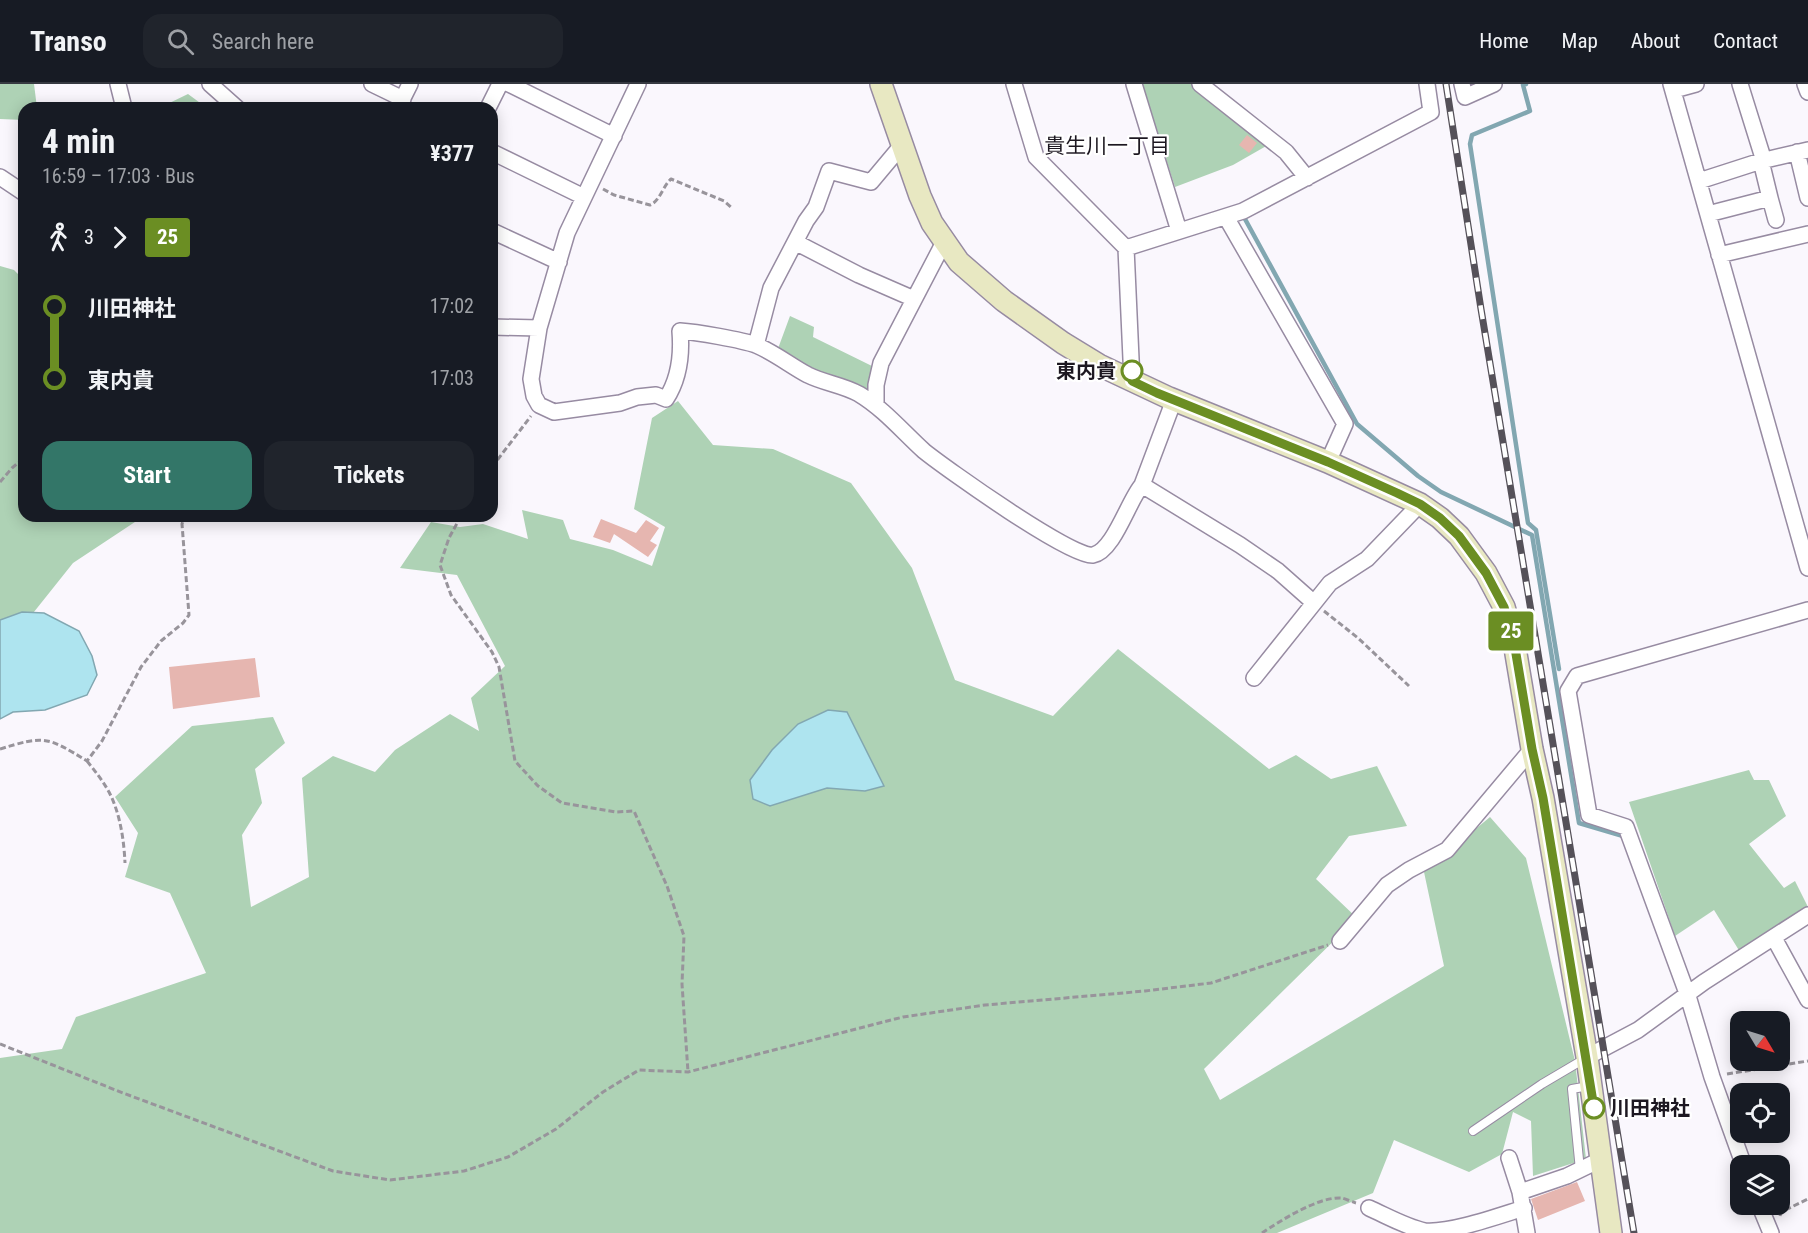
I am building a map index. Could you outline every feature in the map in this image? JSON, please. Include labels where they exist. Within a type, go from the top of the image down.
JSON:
[{"type":"street","points":[[118,84],[122,102]]},
{"type":"street","points":[[210,84],[230,102]]},
{"type":"street","points":[[372,84],[397,102]]},
{"type":"street","points":[[401,102],[410,84]]},
{"type":"street","points":[[491,102],[500,84]]},
{"type":"street","points":[[509,84],[614,136]]},
{"type":"street","points":[[638,84],[567,234],[539,328],[531,379],[534,396],[539,405],[554,412],[620,403],[637,397],[656,395],[666,399],[674,387],[681,358],[681,331],[756,345],[810,376],[859,394],[876,406],[924,450],[977,490],[1066,546],[1089,555],[1098,553],[1108,542],[1130,508],[1142,485],[1174,400]]},
{"type":"street","points":[[881,84],[920,196],[932,223],[959,262],[979,280],[1030,321],[1099,365],[1174,400],[1328,462],[1420,504],[1440,518],[1459,536],[1486,573],[1501,599],[1514,642],[1587,1058],[1611,1233]]},
{"type":"street","points":[[1014,84],[1036,157],[1126,248],[1132,381]]},
{"type":"street","points":[[1134,84],[1179,231]]},
{"type":"street","points":[[1200,84],[1286,152],[1307,178]]},
{"type":"street","points":[[1126,248],[1243,211],[1431,112],[1427,84]]},
{"type":"street","points":[[1462,84],[1465,97],[1494,84]]},
{"type":"street","points":[[1696,84],[1672,87],[1808,568]]},
{"type":"street","points":[[1740,84],[1776,220]]},
{"type":"street","points":[[1805,84],[1808,93]]},
{"type":"street","points":[[756,345],[771,288],[806,221],[816,207],[829,171],[871,182],[902,145]]},
{"type":"street","points":[[1699,181],[1802,151],[1808,198]]},
{"type":"street","points":[[498,155],[584,198]]},
{"type":"street","points":[[0,177],[18,189]]},
{"type":"street","points":[[1708,214],[1770,198]]},
{"type":"street","points":[[1226,217],[1345,424],[1328,462]]},
{"type":"street","points":[[498,234],[559,262]]},
{"type":"street","points":[[1719,255],[1808,234]]},
{"type":"street","points":[[795,242],[859,275],[914,299]]},
{"type":"street","points":[[876,406],[876,385],[880,363],[944,242]]},
{"type":"street","points":[[498,327],[539,328]]},
{"type":"street","points":[[1142,485],[1240,545],[1278,571],[1313,602]]},
{"type":"street","points":[[1254,678],[1330,583],[1367,559],[1420,504]]},
{"type":"street","points":[[1740,1155],[1712,1077],[1688,996],[1626,827],[1589,815],[1568,691],[1577,676],[1808,610]]},
{"type":"street","points":[[1341,941],[1387,885],[1409,870],[1447,850],[1532,749]]},
{"type":"street","points":[[1587,1058],[1638,1030],[1688,996],[1704,982],[1808,915]]},
{"type":"street","points":[[1774,938],[1808,1000]]},
{"type":"street","points":[[1509,1158],[1521,1192],[1527,1233]]},
{"type":"street","points":[[1521,1192],[1602,1160]]},
{"type":"street","points":[[1369,1208],[1427,1232],[1460,1229],[1524,1208]]},
{"type":"street","points":[[1767,1215],[1775,1228]]},
{"type":"lane","points":[[1473,1131],[1542,1084],[1587,1058]]},
{"type":"lane","points":[[1580,1170],[1572,1089],[1583,1087]]},
{"type":"path","points":[[591,182],[614,195],[650,205],[654,203],[671,179],[724,201],[732,208]]},
{"type":"path","points":[[498,459],[539,405]]},
{"type":"path","points":[[0,482],[18,463]]},
{"type":"path","points":[[87,761],[102,741],[141,668],[161,641],[189,615],[183,522]]},
{"type":"path","points":[[458,522],[449,538],[440,564],[451,595],[492,652],[499,667],[515,761],[538,786],[562,803],[616,812],[634,811],[667,886],[684,936],[682,984],[688,1072]]},
{"type":"path","points":[[1313,602],[1358,638],[1409,686]]},
{"type":"path","points":[[0,749],[37,739],[56,742],[87,761],[110,793],[118,816],[125,863]]},
{"type":"path","points":[[0,1044],[123,1094],[333,1171],[390,1180],[464,1171],[508,1156],[556,1129],[603,1092],[639,1070],[688,1072],[903,1017],[985,1005],[1211,983],[1341,941]]},
{"type":"path","points":[[1712,1077],[1808,1061]]},
{"type":"path","points":[[1262,1233],[1298,1211],[1341,1198],[1369,1208]]},
{"type":"path","points":[[1775,1228],[1780,1212],[1808,1199]]},
{"type":"green space","points":[[0,84],[34,84],[36,102],[18,102],[18,120],[0,119]]},
{"type":"green space","points":[[1142,84],[1192,84],[1268,145],[1233,165],[1175,187]]},
{"type":"green space","points":[[188,94],[199,102],[171,102]]},
{"type":"green space","points":[[0,266],[14,270],[18,274],[18,522],[135,522],[73,563],[14,637],[0,638]]},
{"type":"green space","points":[[790,316],[814,327],[813,337],[874,367],[872,395],[776,354]]},
{"type":"green space","points":[[678,401],[713,445],[773,449],[851,483],[912,568],[955,680],[1053,716],[1118,649],[1269,769],[1296,755],[1331,779],[1377,766],[1407,826],[1349,836],[1316,879],[1357,918],[1204,1069],[1220,1100],[1444,966],[1424,872],[1490,817],[1526,858],[1575,1061],[1586,1159],[1533,1176],[1531,1121],[1513,1112],[1502,1154],[1469,1172],[1394,1140],[1373,1193],[1277,1233],[0,1233],[0,1058],[62,1049],[76,1017],[206,973],[170,893],[125,877],[138,833],[115,797],[192,726],[273,717],[285,743],[255,769],[262,803],[242,835],[251,907],[309,877],[302,778],[333,756],[375,772],[395,750],[450,714],[479,731],[471,698],[505,666],[457,575],[400,568],[431,522],[460,527],[483,524],[528,539],[522,510],[563,520],[570,539],[613,550],[652,566],[665,527],[634,509],[652,418]]},
{"type":"green space","points":[[1749,770],[1754,780],[1769,780],[1786,816],[1749,844],[1784,888],[1795,881],[1808,907],[1740,952],[1714,910],[1675,936],[1629,802]]},
{"type":"water","points":[[22,612],[44,613],[79,631],[92,656],[97,675],[87,695],[45,710],[13,712],[0,719],[0,620]]},
{"type":"water","points":[[828,710],[847,712],[884,786],[865,791],[827,788],[770,806],[753,799],[750,780],[772,750],[798,724]]},
{"type":"building","points":[[1247,135],[1257,143],[1249,153],[1239,145]]},
{"type":"building","points":[[601,519],[636,533],[646,520],[659,528],[650,541],[657,545],[648,557],[614,534],[610,543],[593,537]]},
{"type":"building","points":[[255,658],[260,697],[173,709],[169,667]]},
{"type":"building","points":[[1577,1182],[1585,1201],[1538,1220],[1531,1199]]},
{"type":"waterway","points":[[1526,84],[1523,85],[1530,111],[1472,135],[1470,144],[1528,523],[1536,530],[1559,669]]},
{"type":"waterway","points":[[1245,219],[1357,424],[1418,476],[1441,492],[1532,535],[1579,823],[1623,836]]},
{"type":"railway","points":[[1446,84],[1634,1233]]},
{"type":"bus line","name":"25","points":[[1132,371],[1132,381],[1157,393],[1328,462],[1420,504],[1440,518],[1459,536],[1486,573],[1504,607],[1514,642],[1532,749],[1543,798],[1594,1108]]},
{"type":"place","name":"東内貴","points":[[1132,371]]},
{"type":"place","name":"川田神社","points":[[1594,1108]]},
{"type":"district","name":"貴生川一丁目","points":[[1107,146]]}]
